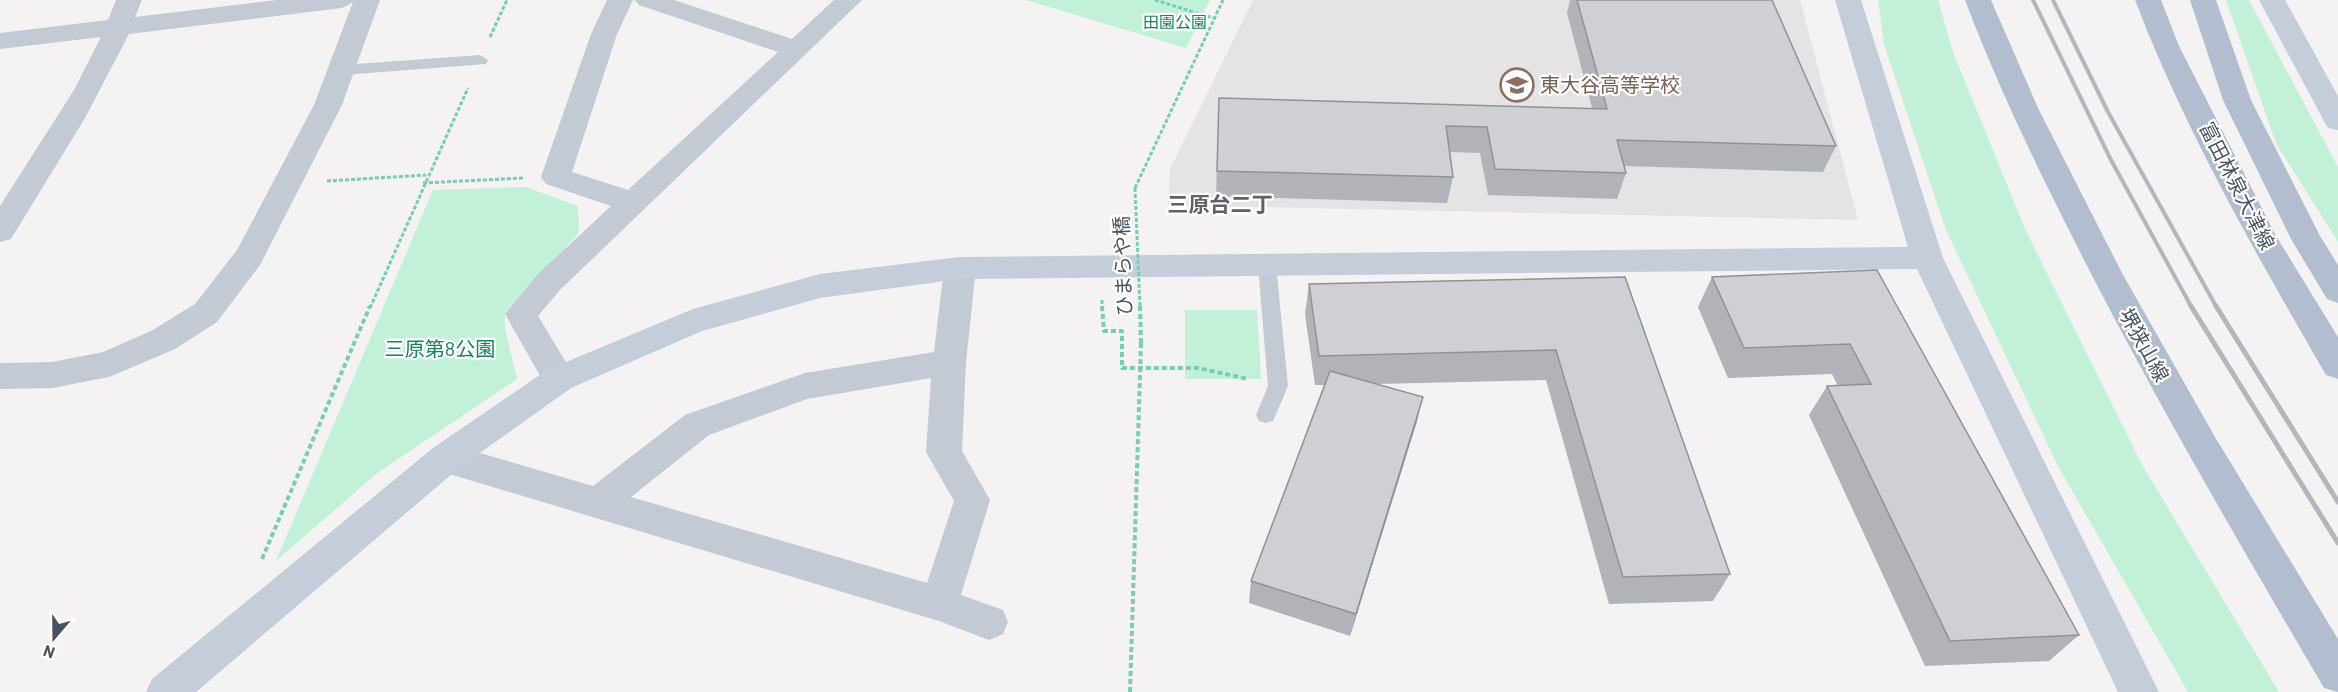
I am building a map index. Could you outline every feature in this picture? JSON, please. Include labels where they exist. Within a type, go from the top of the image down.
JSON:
[{"type":"main road","name":"堺狭山線","points":[[1978,0],[2046,155],[2127,316],[2221,482],[2338,675]]},
{"type":"main road","name":"富田林泉大津線","points":[[2148,0],[2166,46],[2262,238],[2309,322],[2338,366]]},
{"type":"main road","points":[[2203,0],[2237,100],[2306,239],[2338,291]]},
{"type":"street","points":[[3,222],[97,71],[120,27],[129,0]]},
{"type":"street","points":[[0,41],[342,0]]},
{"type":"street","points":[[0,376],[52,375],[110,364],[163,340],[206,313],[249,257],[288,183],[343,70],[367,0]]},
{"type":"street","points":[[620,0],[604,33],[556,177],[634,203]]},
{"type":"street","points":[[648,0],[796,49]]},
{"type":"street","points":[[559,379],[521,314],[549,282],[849,0]]},
{"type":"street","points":[[1848,0],[1927,258],[2139,692]]},
{"type":"street","points":[[2272,0],[2338,121]]},
{"type":"street","points":[[166,692],[446,458],[559,379],[693,321],[820,286],[960,268],[1927,258]]},
{"type":"street","points":[[939,604],[972,500],[945,452],[949,363],[960,268]]},
{"type":"street","points":[[599,502],[698,425],[805,386],[949,363]]},
{"type":"street","points":[[446,458],[939,604],[989,622]]},
{"type":"lane","points":[[343,70],[480,60]]},
{"type":"lane","points":[[1266,415],[1278,386],[1267,265]]},
{"type":"path","points":[[261,562],[319,421],[426,175],[507,0]]},
{"type":"path","points":[[1155,0],[1214,18],[1223,0]]},
{"type":"path","name":"ひまらや橋","points":[[1130,692],[1141,368],[1135,188],[1214,18]]},
{"type":"path","points":[[288,183],[426,175]]},
{"type":"path","points":[[423,183],[556,177]]},
{"type":"path","points":[[1093,300],[1102,300],[1104,331],[1122,331],[1122,368],[1198,368],[1278,386]]},
{"type":"shaded area","name":"東大谷高等学校","points":[[1253,0],[1800,0],[1858,220],[1168,205],[1170,169]]},
{"type":"green space","name":"田園公園","points":[[1026,0],[1210,0],[1186,48]]},
{"type":"green space","points":[[1878,0],[1938,0],[1953,52],[2025,229],[2142,465],[2279,692],[2188,692],[2058,466],[1946,230],[1884,44]]},
{"type":"green space","points":[[2226,0],[2249,0],[2338,167],[2338,242],[2276,143]]},
{"type":"green space","name":"三原第8公園","points":[[526,187],[578,206],[579,233],[505,313],[505,329],[517,379],[376,474],[276,561],[433,190]]},
{"type":"green space","points":[[1185,310],[1257,310],[1261,379],[1185,379]]},
{"type":"building","points":[[1577,0],[1772,0],[1836,146],[1617,140],[1626,173],[1495,169],[1487,127],[1446,126],[1453,177],[1217,171],[1219,98],[1607,109]]},
{"type":"building","points":[[1877,270],[2079,635],[1950,641],[1827,386],[1871,384],[1850,344],[1744,348],[1712,277]]},
{"type":"building","points":[[1625,277],[1730,574],[1623,577],[1556,350],[1319,356],[1309,284]]},
{"type":"building","points":[[1330,371],[1423,397],[1356,614],[1251,581]]},
{"type":"railway","points":[[2033,0],[2111,160],[2192,308]]},
{"type":"railway","points":[[2053,0],[2108,112],[2217,308]]},
{"type":"railway","points":[[2191,306],[2338,543]]},
{"type":"railway","points":[[2216,306],[2338,502]]},
{"type":"place","name":"東大谷高等学校","points":[[1517,85]]},
{"type":"district","name":"三原台二丁","points":[[1220,205]]}]
